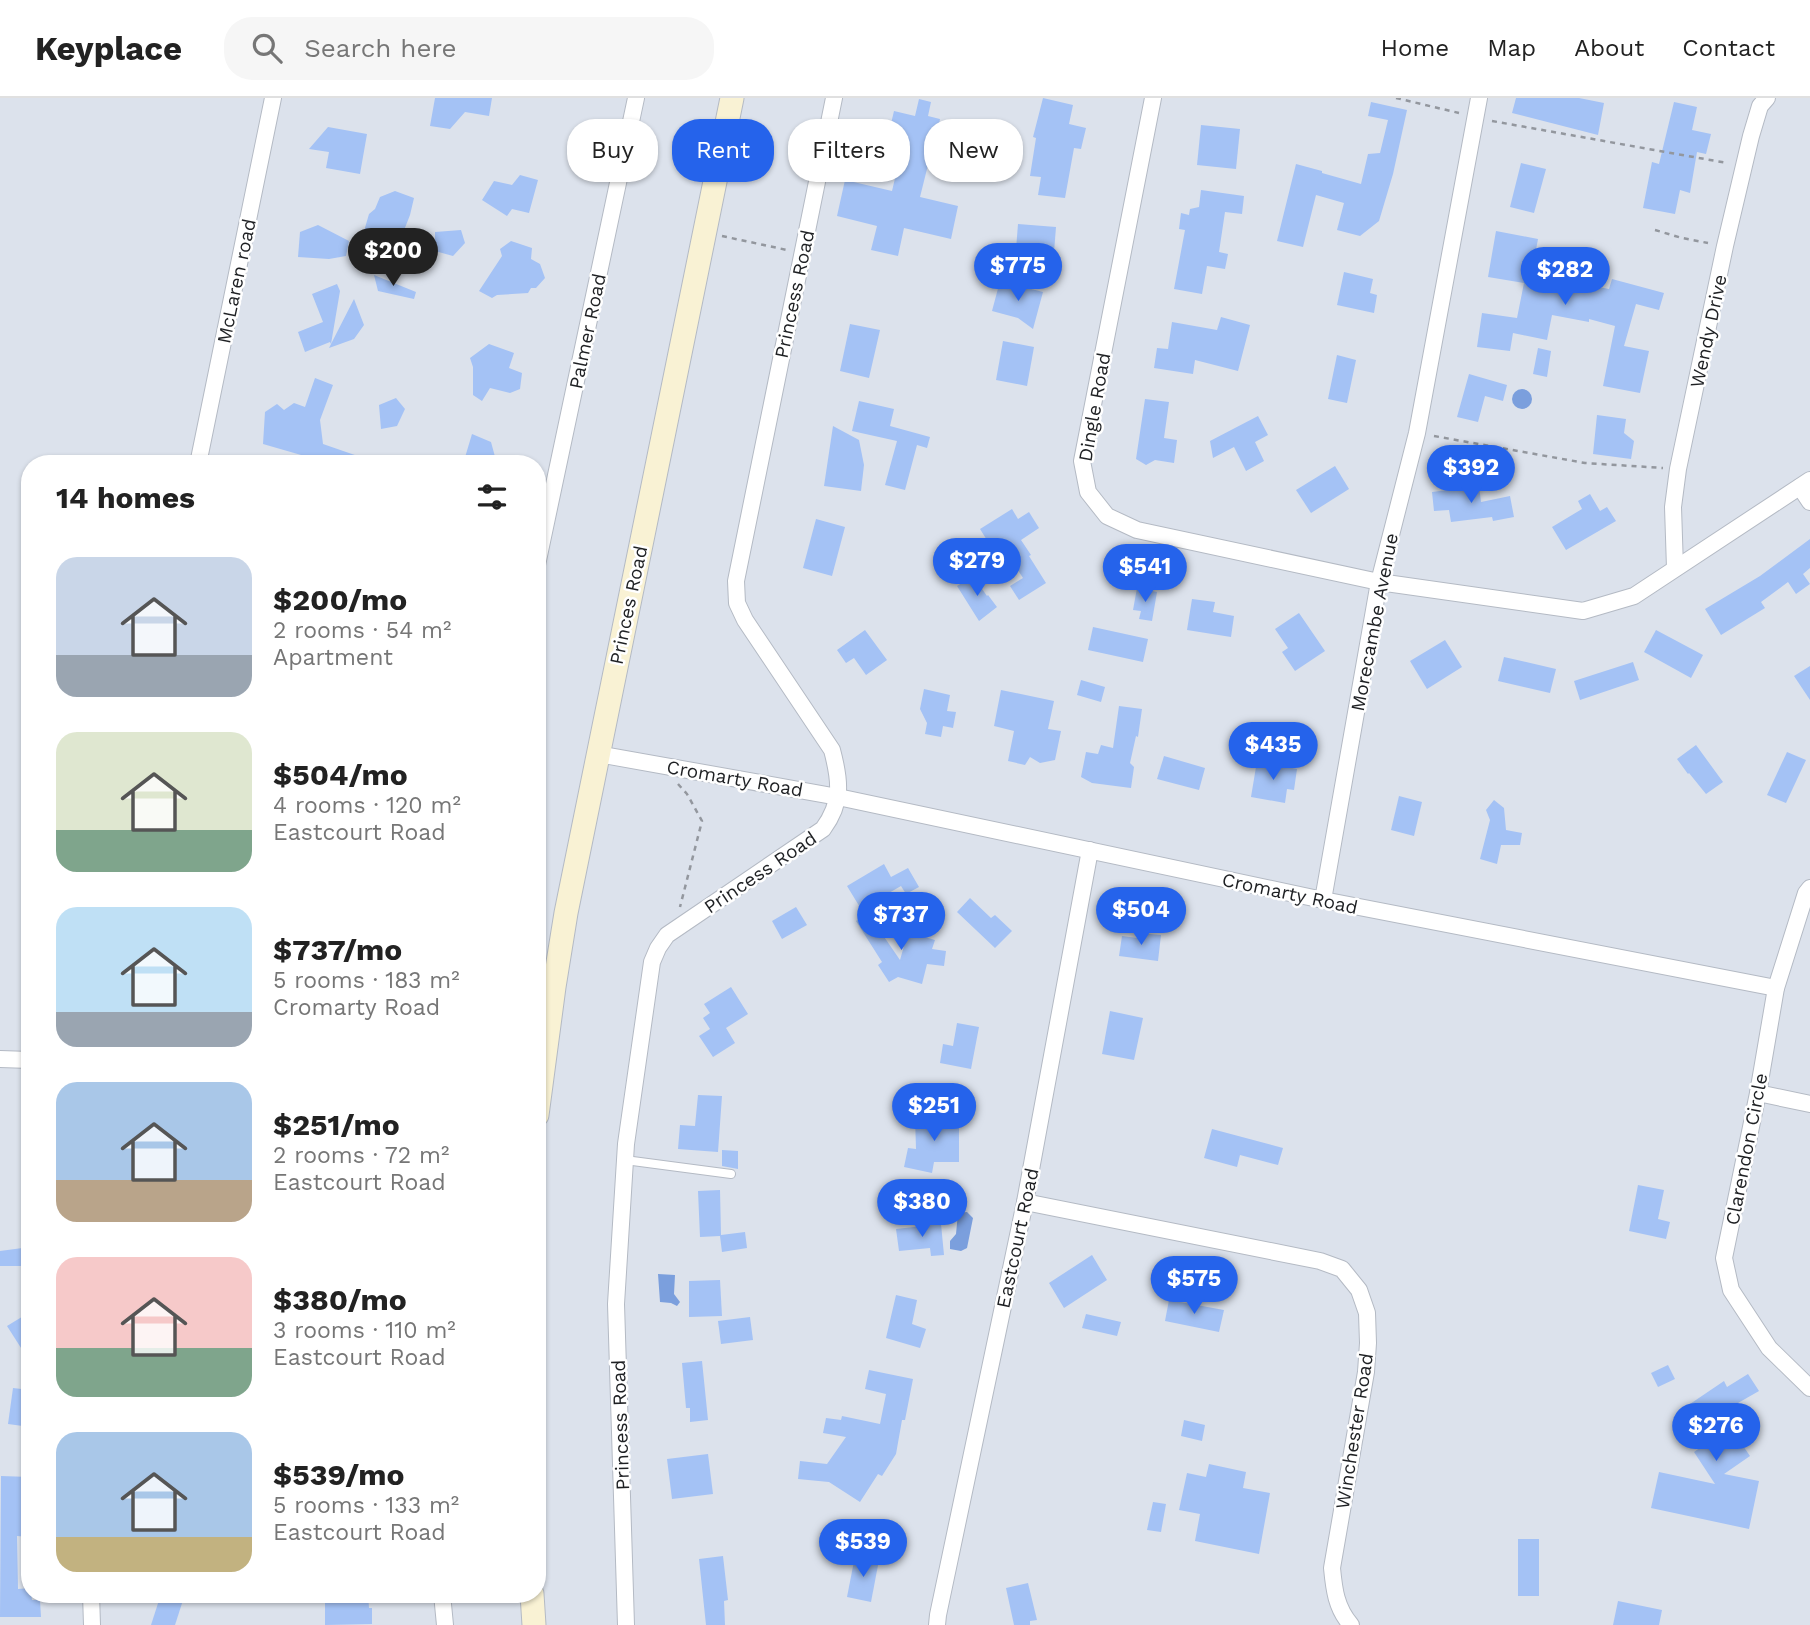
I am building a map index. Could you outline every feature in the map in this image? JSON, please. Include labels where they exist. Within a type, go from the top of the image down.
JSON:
[{"type":"main road","name":"Princes Road","points":[[546,1047],[562,937],[732,98]]},
{"type":"main road","points":[[533,1603],[534,1625]]},
{"type":"street","name":"McLaren road","points":[[200,455],[273,98]]},
{"type":"street","name":"Palmer Road","points":[[546,523],[636,98]]},
{"type":"street","name":"Princess Road","points":[[626,1625],[616,1304],[625,1160],[652,962],[667,935],[823,829],[833,816],[838,797],[838,773],[832,750],[745,620],[737,603],[736,581],[834,98]]},
{"type":"street","name":"Dingle Road","points":[[1153,98],[1082,461],[1088,492],[1107,516],[1137,530],[1379,582]]},
{"type":"street","name":"Morecambe Avenue","points":[[1323,900],[1379,582],[1417,433],[1479,98]]},
{"type":"street","name":"Wendy Drive","points":[[1675,568],[1673,507],[1678,468],[1744,166],[1760,106],[1767,98]]},
{"type":"street","points":[[1379,582],[1583,611],[1634,596],[1805,483],[1810,502]]},
{"type":"street","name":"Cromarty Road","points":[[598,754],[838,797],[1323,900],[1776,988]]},
{"type":"street","name":"Eastcourt Road","points":[[937,1625],[1025,1202],[1090,850]]},
{"type":"street","name":"Clarendon Circle","points":[[1810,888],[1806,893],[1776,988],[1758,1093],[1724,1258],[1731,1290],[1769,1348],[1810,1388]]},
{"type":"street","points":[[0,1059],[21,1060]]},
{"type":"street","points":[[1758,1093],[1810,1104]]},
{"type":"street","name":"Winchester Road","points":[[1025,1202],[1320,1261],[1342,1269],[1359,1290],[1367,1313],[1366,1372],[1332,1568],[1334,1595],[1351,1625]]},
{"type":"street","points":[[91,1603],[92,1625]]},
{"type":"street","points":[[443,1603],[445,1625]]},
{"type":"lane","points":[[625,1160],[732,1174]]},
{"type":"path","points":[[1396,98],[1475,117],[1744,166]]},
{"type":"path","points":[[1655,230],[1725,246]]},
{"type":"path","points":[[705,232],[802,253]]},
{"type":"path","points":[[1417,433],[1584,464],[1678,468]]},
{"type":"path","points":[[663,766],[687,794],[702,821],[674,930]]},
{"type":"water","points":[[1518,389],[1526,389],[1532,399],[1526,409],[1518,409],[1512,403],[1512,395]]},
{"type":"water","points":[[967,1212],[973,1218],[967,1248],[961,1251],[950,1249],[950,1241],[956,1234],[958,1213]]},
{"type":"water","points":[[658,1274],[675,1275],[674,1294],[680,1302],[677,1306],[660,1302]]},
{"type":"building","points":[[435,98],[492,98],[489,116],[465,112],[450,129],[430,126]]},
{"type":"building","points":[[1043,98],[1073,105],[1069,124],[1086,128],[1081,149],[1074,148],[1065,198],[1038,195],[1041,177],[1030,176],[1036,138],[1033,137]]},
{"type":"building","points":[[1516,98],[1579,98],[1604,103],[1598,135],[1512,113]]},
{"type":"building","points":[[919,99],[931,102],[928,116],[940,119],[924,119],[924,181],[920,197],[958,206],[951,239],[904,228],[898,256],[871,250],[877,226],[837,216],[845,182],[892,191],[894,182],[910,182],[910,119],[892,119],[894,111],[915,116]]},
{"type":"building","points":[[1371,102],[1407,110],[1379,221],[1360,236],[1337,230],[1344,203],[1316,195],[1303,247],[1277,241],[1296,164],[1361,184],[1368,154],[1380,153],[1388,120],[1368,116]]},
{"type":"building","points":[[1674,102],[1697,107],[1692,130],[1711,134],[1706,154],[1697,152],[1690,193],[1680,190],[1675,214],[1643,208],[1652,162],[1659,164]]},
{"type":"building","points":[[1201,125],[1240,129],[1236,169],[1197,165]]},
{"type":"building","points":[[328,127],[367,134],[360,174],[326,168],[329,152],[309,149]]},
{"type":"building","points":[[1521,163],[1546,169],[1534,213],[1510,207]]},
{"type":"building","points":[[520,175],[538,180],[529,213],[512,209],[507,216],[482,200],[494,181],[512,185]]},
{"type":"building","points":[[1201,190],[1244,196],[1242,214],[1225,212],[1219,252],[1228,254],[1225,269],[1207,266],[1202,294],[1174,289],[1185,230],[1179,229],[1181,213],[1189,215],[1190,209],[1199,207]]},
{"type":"building","points":[[395,191],[414,198],[401,246],[377,250],[385,234],[362,238],[369,214],[375,209],[380,197]]},
{"type":"building","points":[[1018,224],[1056,227],[1053,265],[1015,262]]},
{"type":"building","points":[[318,225],[349,241],[346,256],[329,259],[298,257],[300,232]]},
{"type":"building","points":[[461,230],[465,243],[453,256],[435,251],[435,232]]},
{"type":"building","points":[[1496,231],[1538,239],[1535,255],[1567,261],[1563,280],[1609,289],[1612,279],[1664,293],[1659,310],[1636,304],[1624,346],[1649,351],[1640,393],[1603,386],[1615,326],[1589,319],[1589,322],[1552,315],[1547,340],[1513,333],[1510,351],[1477,347],[1482,313],[1517,318],[1524,283],[1488,277]]},
{"type":"building","points":[[511,241],[532,248],[531,259],[540,264],[545,278],[528,293],[497,295],[492,298],[479,291],[502,256],[500,249]]},
{"type":"building","points":[[1344,272],[1373,279],[1370,293],[1377,295],[1374,313],[1337,305]]},
{"type":"building","points":[[374,275],[416,292],[414,299],[378,291]]},
{"type":"building","points":[[1000,281],[1043,292],[1033,329],[1018,318],[992,311]]},
{"type":"building","points":[[337,284],[340,291],[331,344],[330,342],[305,352],[298,332],[323,322],[312,294]]},
{"type":"building","points":[[354,299],[364,325],[354,339],[329,348]]},
{"type":"building","points":[[1221,317],[1250,325],[1238,371],[1195,360],[1193,374],[1154,368],[1157,348],[1168,349],[1172,322],[1217,330]]},
{"type":"building","points":[[850,324],[880,330],[869,378],[840,371]]},
{"type":"building","points":[[1003,341],[1034,347],[1027,386],[996,380]]},
{"type":"building","points":[[489,344],[514,353],[509,368],[522,373],[520,389],[510,393],[490,388],[482,401],[473,395],[473,367],[470,358]]},
{"type":"building","points":[[1538,348],[1551,351],[1547,377],[1533,374]]},
{"type":"building","points":[[1337,355],[1356,360],[1347,403],[1328,399]]},
{"type":"building","points":[[1469,374],[1507,385],[1503,401],[1485,396],[1478,422],[1457,417]]},
{"type":"building","points":[[315,378],[333,385],[320,420],[323,444],[355,455],[301,455],[263,444],[265,412],[277,404],[284,410],[294,403],[305,407]]},
{"type":"building","points":[[396,398],[405,409],[397,426],[381,429],[379,405]]},
{"type":"building","points":[[1145,399],[1169,402],[1164,438],[1177,440],[1174,463],[1155,460],[1146,465],[1136,459]]},
{"type":"building","points":[[859,401],[894,409],[890,426],[930,437],[927,448],[917,445],[905,490],[885,485],[897,441],[852,431]]},
{"type":"building","points":[[1597,415],[1626,419],[1624,433],[1634,441],[1631,459],[1593,454]]},
{"type":"building","points":[[1258,416],[1268,435],[1255,442],[1264,461],[1246,471],[1234,447],[1213,458],[1210,441]]},
{"type":"building","points":[[833,426],[859,440],[864,465],[861,491],[824,486]]},
{"type":"building","points":[[472,434],[491,442],[495,455],[466,455]]},
{"type":"building","points":[[1335,466],[1349,489],[1311,513],[1296,490]]},
{"type":"building","points":[[1479,486],[1481,502],[1510,496],[1514,517],[1493,521],[1492,517],[1451,522],[1449,510],[1434,511],[1432,492]]},
{"type":"building","points":[[1590,494],[1600,511],[1607,507],[1616,521],[1566,550],[1552,527],[1582,509],[1578,501]]},
{"type":"building","points":[[1012,509],[1018,519],[1029,512],[1039,528],[1021,540],[1046,583],[1019,600],[1010,586],[1023,578],[998,540],[990,545],[980,529]]},
{"type":"building","points":[[816,519],[845,527],[832,576],[803,568]]},
{"type":"building","points":[[1810,539],[1810,568],[1803,574],[1810,584],[1796,594],[1788,582],[1761,602],[1765,608],[1721,635],[1705,609],[1760,576]]},
{"type":"building","points":[[973,576],[997,607],[979,621],[957,586]]},
{"type":"building","points":[[1137,588],[1157,592],[1152,621],[1139,619],[1141,611],[1133,610]]},
{"type":"building","points":[[1192,599],[1215,602],[1213,612],[1234,616],[1231,637],[1187,630]]},
{"type":"building","points":[[1299,613],[1325,651],[1295,671],[1282,652],[1288,648],[1275,629]]},
{"type":"building","points":[[1093,627],[1148,639],[1143,662],[1088,650]]},
{"type":"building","points":[[865,630],[887,660],[866,675],[854,658],[846,663],[837,650]]},
{"type":"building","points":[[1656,630],[1703,655],[1691,678],[1644,652]]},
{"type":"building","points":[[1445,640],[1462,667],[1427,689],[1410,661]]},
{"type":"building","points":[[1504,657],[1556,669],[1550,693],[1498,681]]},
{"type":"building","points":[[1633,662],[1639,680],[1580,700],[1574,681]]},
{"type":"building","points":[[1810,666],[1810,700],[1794,676]]},
{"type":"building","points":[[1081,680],[1105,687],[1101,702],[1077,695]]},
{"type":"building","points":[[924,689],[950,695],[947,711],[956,712],[953,728],[943,726],[941,737],[925,734],[927,723],[920,709]]},
{"type":"building","points":[[1001,690],[1054,701],[1048,729],[1061,731],[1055,760],[1040,763],[1030,757],[1025,765],[1008,761],[1014,731],[994,726]]},
{"type":"building","points":[[1119,706],[1142,709],[1138,737],[1136,736],[1130,763],[1134,767],[1131,788],[1092,783],[1081,777],[1086,752],[1098,754],[1101,745],[1113,748]]},
{"type":"building","points":[[1696,745],[1723,782],[1706,794],[1677,759]]},
{"type":"building","points":[[1787,752],[1806,760],[1786,803],[1767,795]]},
{"type":"building","points":[[1164,756],[1205,768],[1199,790],[1157,779]]},
{"type":"building","points":[[1257,761],[1297,769],[1294,790],[1287,789],[1285,803],[1251,797]]},
{"type":"building","points":[[1399,796],[1422,802],[1414,836],[1391,830]]},
{"type":"building","points":[[1494,800],[1504,808],[1506,830],[1522,833],[1520,845],[1501,845],[1497,864],[1480,859],[1490,820],[1486,810]]},
{"type":"building","points":[[884,864],[891,877],[908,868],[919,887],[906,894],[901,886],[861,909],[847,886]]},
{"type":"building","points":[[970,898],[991,918],[995,915],[1012,931],[995,948],[957,912]]},
{"type":"building","points":[[796,907],[807,925],[782,939],[772,921]]},
{"type":"building","points":[[874,909],[884,924],[878,928],[900,960],[908,932],[935,940],[932,949],[946,951],[944,966],[927,964],[922,984],[898,977],[889,982],[878,965],[882,962],[856,921]]},
{"type":"building","points":[[1138,933],[1161,935],[1158,961],[1119,956],[1122,936],[1137,938]]},
{"type":"building","points":[[731,987],[748,1014],[726,1028],[735,1043],[713,1057],[699,1036],[710,1029],[703,1018],[710,1013],[704,1004]]},
{"type":"building","points":[[1110,1011],[1143,1018],[1134,1060],[1102,1054]]},
{"type":"building","points":[[957,1023],[979,1027],[971,1069],[940,1063],[943,1044],[953,1046]]},
{"type":"building","points":[[698,1095],[722,1096],[718,1152],[678,1149],[680,1125],[695,1126]]},
{"type":"building","points":[[959,1116],[959,1162],[934,1162],[932,1173],[904,1167],[908,1148],[916,1149],[915,1117]]},
{"type":"building","points":[[1212,1129],[1283,1148],[1278,1165],[1240,1155],[1237,1167],[1204,1158]]},
{"type":"building","points":[[722,1150],[738,1151],[738,1169],[722,1166]]},
{"type":"building","points":[[1638,1185],[1664,1190],[1658,1219],[1670,1222],[1666,1239],[1629,1231]]},
{"type":"building","points":[[720,1190],[721,1235],[745,1232],[747,1248],[722,1252],[720,1236],[700,1237],[698,1191]]},
{"type":"building","points":[[941,1224],[944,1255],[931,1256],[930,1248],[899,1251],[896,1229]]},
{"type":"building","points":[[21,1248],[21,1266],[0,1266],[0,1251]]},
{"type":"building","points":[[1092,1255],[1107,1280],[1064,1308],[1049,1283]]},
{"type":"building","points":[[720,1280],[722,1316],[689,1317],[689,1281]]},
{"type":"building","points":[[896,1295],[917,1300],[912,1324],[926,1329],[920,1348],[886,1338]]},
{"type":"building","points":[[1169,1300],[1224,1310],[1219,1332],[1165,1321]]},
{"type":"building","points":[[1086,1314],[1121,1322],[1117,1336],[1082,1328]]},
{"type":"building","points":[[21,1317],[21,1348],[7,1326]]},
{"type":"building","points":[[750,1317],[753,1340],[721,1344],[718,1321]]},
{"type":"building","points":[[702,1361],[708,1420],[690,1422],[682,1363]]},
{"type":"building","points":[[1668,1365],[1675,1379],[1658,1387],[1651,1373]]},
{"type":"building","points":[[869,1370],[913,1379],[896,1454],[882,1476],[878,1474],[860,1502],[829,1482],[798,1479],[800,1461],[827,1464],[846,1437],[823,1433],[826,1418],[841,1420],[842,1416],[880,1424],[886,1394],[865,1389]]},
{"type":"building","points":[[1748,1374],[1759,1391],[1738,1403],[1755,1429],[1739,1440],[1750,1456],[1724,1474],[1759,1481],[1749,1529],[1651,1508],[1659,1472],[1715,1484],[1694,1452],[1714,1438],[1690,1404],[1724,1381],[1727,1387]]},
{"type":"building","points":[[13,1388],[21,1389],[21,1426],[8,1424]]},
{"type":"building","points":[[1184,1420],[1205,1425],[1202,1441],[1181,1436]]},
{"type":"building","points":[[708,1454],[713,1494],[672,1499],[667,1459]]},
{"type":"building","points":[[1209,1464],[1246,1472],[1243,1488],[1270,1493],[1259,1554],[1195,1541],[1200,1514],[1179,1510],[1187,1473],[1206,1477]]},
{"type":"building","points":[[1,1476],[21,1477],[21,1536],[17,1536],[18,1589],[21,1589],[21,1603],[40,1603],[41,1617],[0,1617]]},
{"type":"building","points":[[1153,1502],[1166,1504],[1161,1532],[1147,1530]]},
{"type":"building","points":[[1518,1539],[1539,1539],[1539,1596],[1518,1596]]},
{"type":"building","points":[[723,1556],[728,1600],[724,1601],[725,1625],[706,1625],[699,1559]]},
{"type":"building","points":[[855,1556],[879,1560],[871,1602],[847,1597]]},
{"type":"building","points":[[1028,1583],[1037,1620],[1030,1621],[1030,1625],[1014,1625],[1006,1588]]},
{"type":"building","points":[[1618,1601],[1662,1610],[1659,1625],[1613,1625]]},
{"type":"building","points":[[158,1603],[182,1603],[175,1625],[151,1625]]},
{"type":"building","points":[[325,1603],[369,1603],[369,1608],[372,1608],[372,1624],[325,1625]]}]
